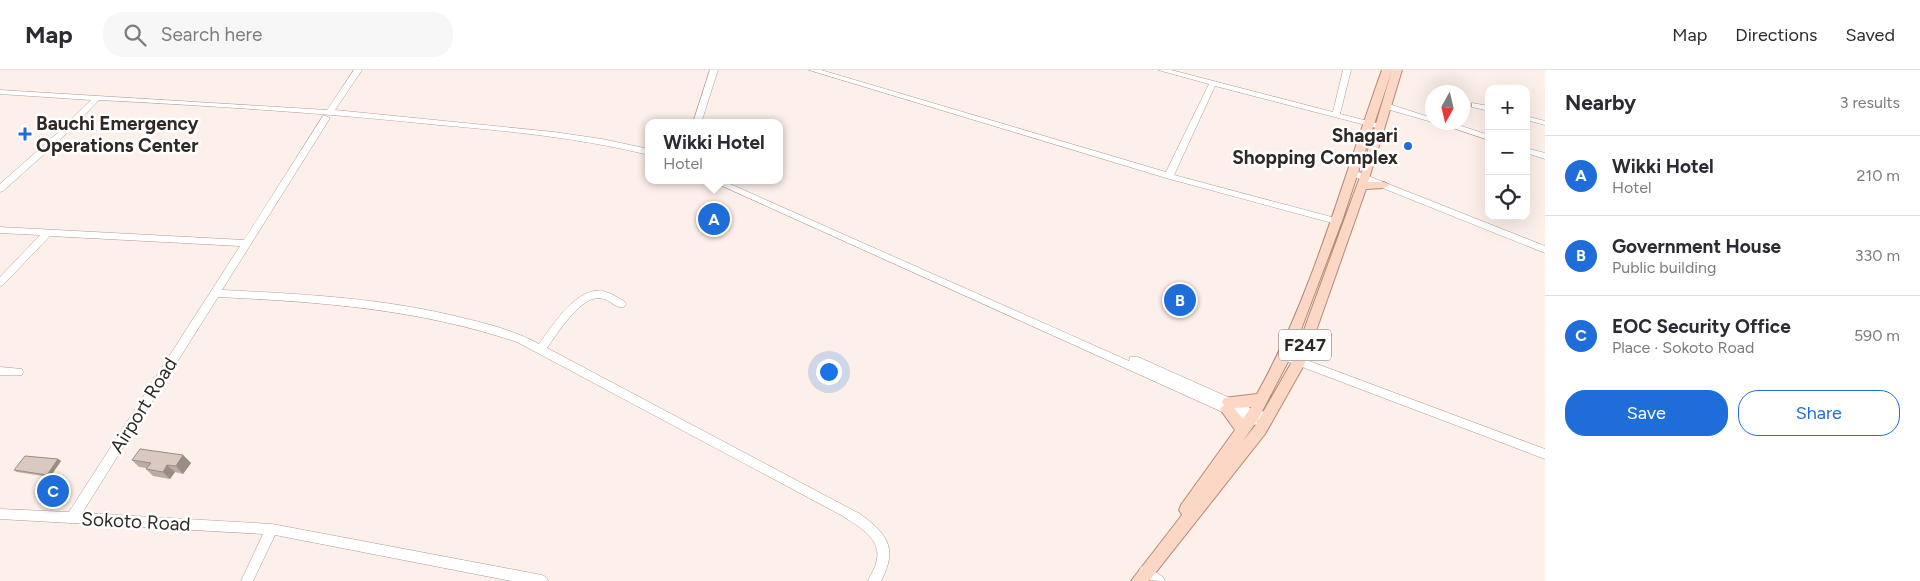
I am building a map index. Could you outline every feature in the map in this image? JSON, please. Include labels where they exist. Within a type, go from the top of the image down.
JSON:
[{"type":"main road","name":"F247","points":[[1140,578],[1252,417],[1285,356],[1336,221],[1360,179],[1368,123],[1387,70]]},
{"type":"main road","name":"F247","points":[[1140,578],[1259,433],[1299,361],[1360,179],[1381,127],[1397,70]]},
{"type":"main road","points":[[1360,179],[1384,185]]},
{"type":"main road","points":[[1242,431],[1228,406],[1262,399]]},
{"type":"street","name":"Airport Road","points":[[72,518],[245,243],[358,70]]},
{"type":"street","points":[[698,119],[714,70]]},
{"type":"street","points":[[813,70],[1169,176],[1336,221]]},
{"type":"street","points":[[1162,70],[1381,127]]},
{"type":"street","points":[[1336,115],[1347,70]]},
{"type":"street","points":[[1169,176],[1212,83]]},
{"type":"street","points":[[0,92],[328,115],[645,153]]},
{"type":"street","points":[[0,97],[95,100]]},
{"type":"street","points":[[0,189],[57,138],[95,100]]},
{"type":"street","points":[[1475,105],[1485,108]]},
{"type":"street","points":[[1386,106],[1425,118]]},
{"type":"street","points":[[1530,119],[1545,123]]},
{"type":"street","points":[[1464,130],[1485,137]]},
{"type":"street","points":[[1530,151],[1545,156]]},
{"type":"street","points":[[722,184],[1228,406]]},
{"type":"street","points":[[735,184],[1228,406],[1242,416],[1269,415]]},
{"type":"street","points":[[1384,185],[1545,250]]},
{"type":"street","points":[[0,230],[245,243]]},
{"type":"street","points":[[0,283],[47,233]]},
{"type":"street","points":[[214,293],[311,297],[382,306],[490,328],[540,348],[845,511],[865,524],[881,541],[885,552],[884,562],[874,581]]},
{"type":"street","points":[[540,348],[564,318],[587,295],[603,294],[621,304]]},
{"type":"street","points":[[1285,356],[1545,454]]},
{"type":"street","points":[[0,371],[18,372]]},
{"type":"street","points":[[1252,417],[1259,433]]},
{"type":"street","name":"Sokoto Road","points":[[0,514],[272,529],[542,581]]},
{"type":"street","points":[[247,581],[272,529]]},
{"type":"street","points":[[1140,578],[1159,581]]},
{"type":"building","points":[[140,449],[183,455],[176,466],[167,465],[163,472],[146,469],[151,463],[132,460]]},
{"type":"building","points":[[25,456],[58,459],[47,475],[14,470]]},
{"type":"building","points":[[49,484],[57,484],[50,494],[42,494]]},
{"type":"place","name":"Bauchi Emergency Operations Center","points":[[25,134]]},
{"type":"place","name":"Shagari Shopping Complex","points":[[1408,146]]},
{"type":"place","name":"Wikki Hotel","points":[[714,219]]},
{"type":"place","name":"Government House","points":[[1180,300]]},
{"type":"place","name":"EOC Security Office","points":[[53,491]]}]
